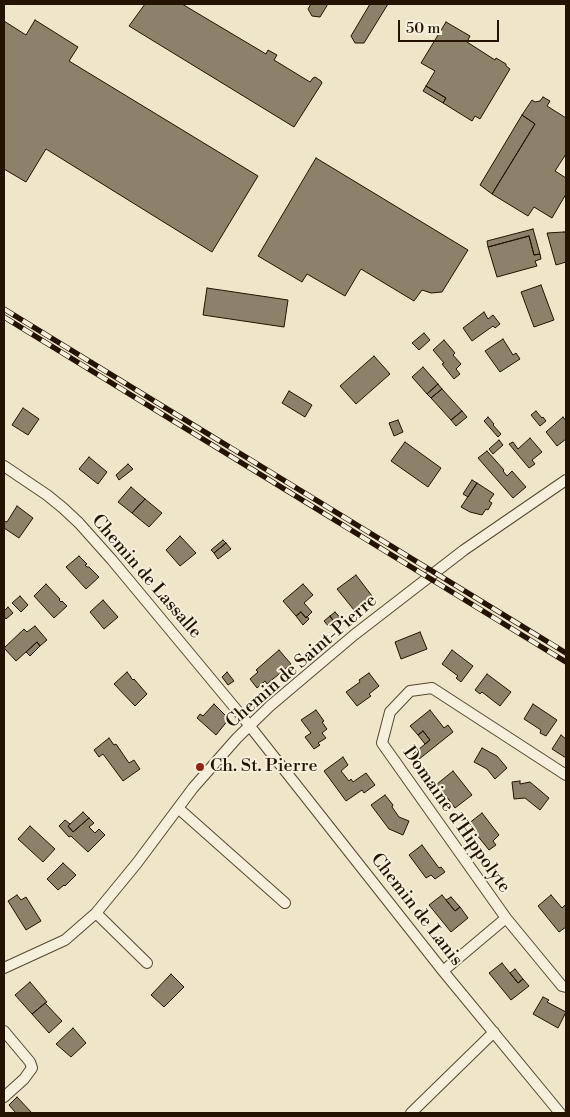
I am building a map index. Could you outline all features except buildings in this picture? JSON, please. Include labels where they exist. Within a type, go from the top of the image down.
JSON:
[{"type":"street","name":"Chemin de Lassalle","points":[[4,466],[47,495],[79,523],[249,725]]},
{"type":"street","name":"Chemin de Saint-Pierre","points":[[4,968],[65,940],[96,913],[138,863],[202,778],[249,725],[270,706],[354,635],[464,550],[566,480]]},
{"type":"street","name":"Domaine d'Hippolyte","points":[[566,775],[432,688],[410,690],[390,712],[382,743],[506,918],[562,986],[566,987]]},
{"type":"street","name":"Chemin de Lanis","points":[[249,725],[443,971],[560,1113]]},
{"type":"street","points":[[178,808],[285,904]]},
{"type":"street","points":[[96,913],[148,964]]},
{"type":"street","name":"Domaine d'Hippolyte","points":[[443,971],[506,918]]},
{"type":"street","points":[[4,1031],[30,1062],[32,1068],[24,1079],[4,1097]]},
{"type":"street","points":[[411,1113],[494,1032]]},
{"type":"railway","points":[[4,309],[566,653]]},
{"type":"railway","points":[[4,317],[566,662]]},
{"type":"place","name":"Ch. St. Pierre","points":[[200,767]]}]
